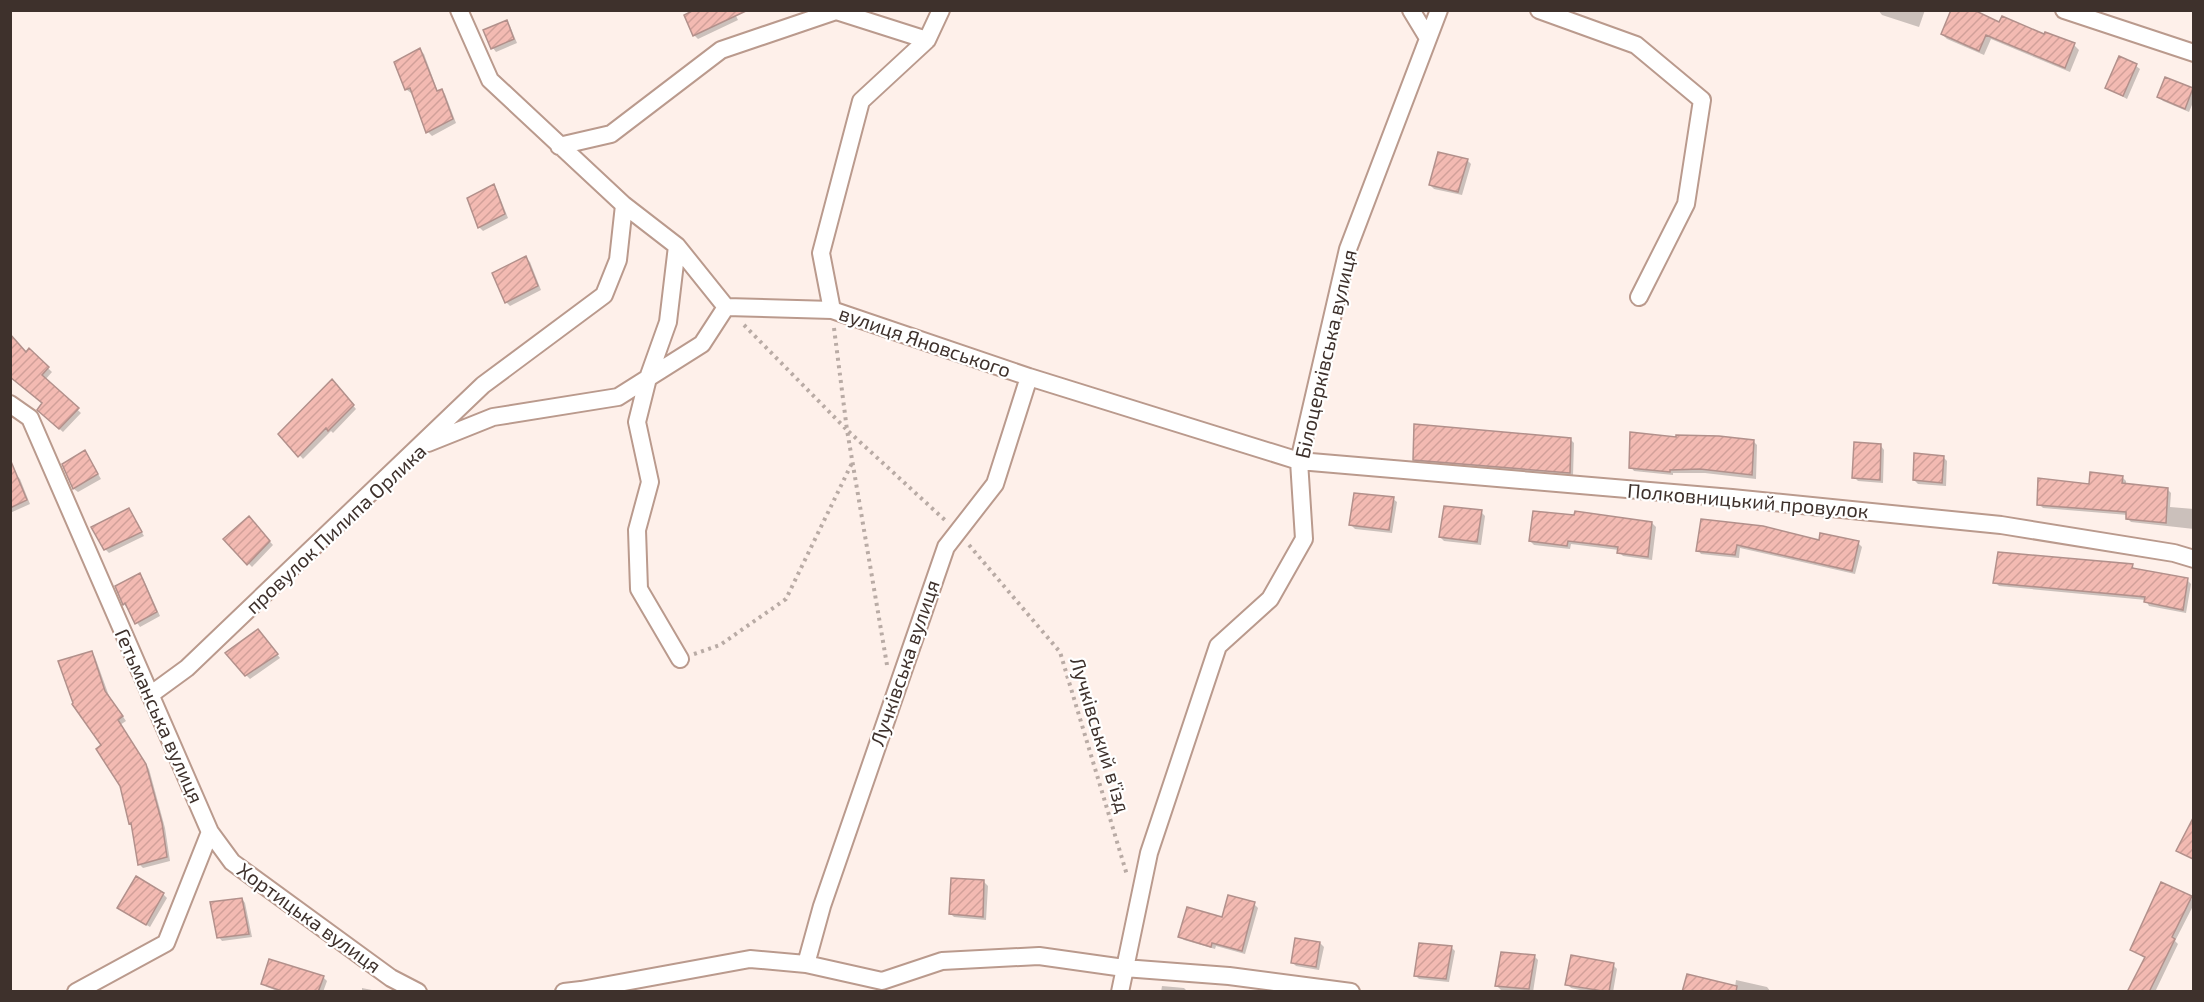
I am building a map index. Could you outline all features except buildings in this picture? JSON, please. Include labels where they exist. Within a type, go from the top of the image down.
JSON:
[{"type":"street","points":[[459,10],[490,80],[624,205],[677,246],[726,307]]},
{"type":"street","points":[[832,310],[821,252],[861,101],[927,40],[941,10]]},
{"type":"street","points":[[1412,10],[1428,38]]},
{"type":"street","name":"Білоцерківська вулиця","points":[[1120,992],[1149,853],[1218,646],[1270,599],[1304,539],[1299,461],[1348,249],[1439,10]]},
{"type":"street","points":[[1539,10],[1636,45],[1702,100],[1686,204],[1639,297]]},
{"type":"street","points":[[2064,10],[2193,53]]},
{"type":"street","points":[[559,146],[611,134],[721,50],[836,11],[927,40]]},
{"type":"street","points":[[422,445],[483,385],[604,295],[618,260],[624,205]]},
{"type":"street","points":[[677,246],[668,322],[648,378],[637,422],[650,482],[637,530],[639,589],[680,659]]},
{"type":"street","name":"вулиця Яновського","points":[[726,307],[832,310],[1029,376],[1299,461]]},
{"type":"street","name":"провулок Пилипа Орлика","points":[[150,695],[187,669],[422,445],[493,417],[618,397],[702,344],[726,307]]},
{"type":"street","name":"Лучківська вулиця","points":[[806,963],[822,906],[946,547],[995,484],[1029,376]]},
{"type":"street","name":"Гетьманська вулиця","points":[[10,404],[30,418],[210,832]]},
{"type":"street","name":"Полковницький провулок","points":[[1299,461],[1732,498],[2001,525],[2174,553],[2193,559]]},
{"type":"street","points":[[76,992],[166,943],[210,832]]},
{"type":"street","name":"Хортицька вулиця","points":[[210,832],[232,862],[391,978],[418,992]]},
{"type":"street","points":[[564,992],[750,958],[806,963],[886,986],[942,961],[1039,956],[1124,968],[1229,976],[1351,992]]},
{"type":"path","name":"Лучківський в'їзд","points":[[726,307],[847,430],[958,531],[1060,652],[1127,875]]},
{"type":"path","points":[[832,310],[847,430],[892,699]]},
{"type":"path","points":[[680,659],[720,645],[786,599],[852,462]]}]
